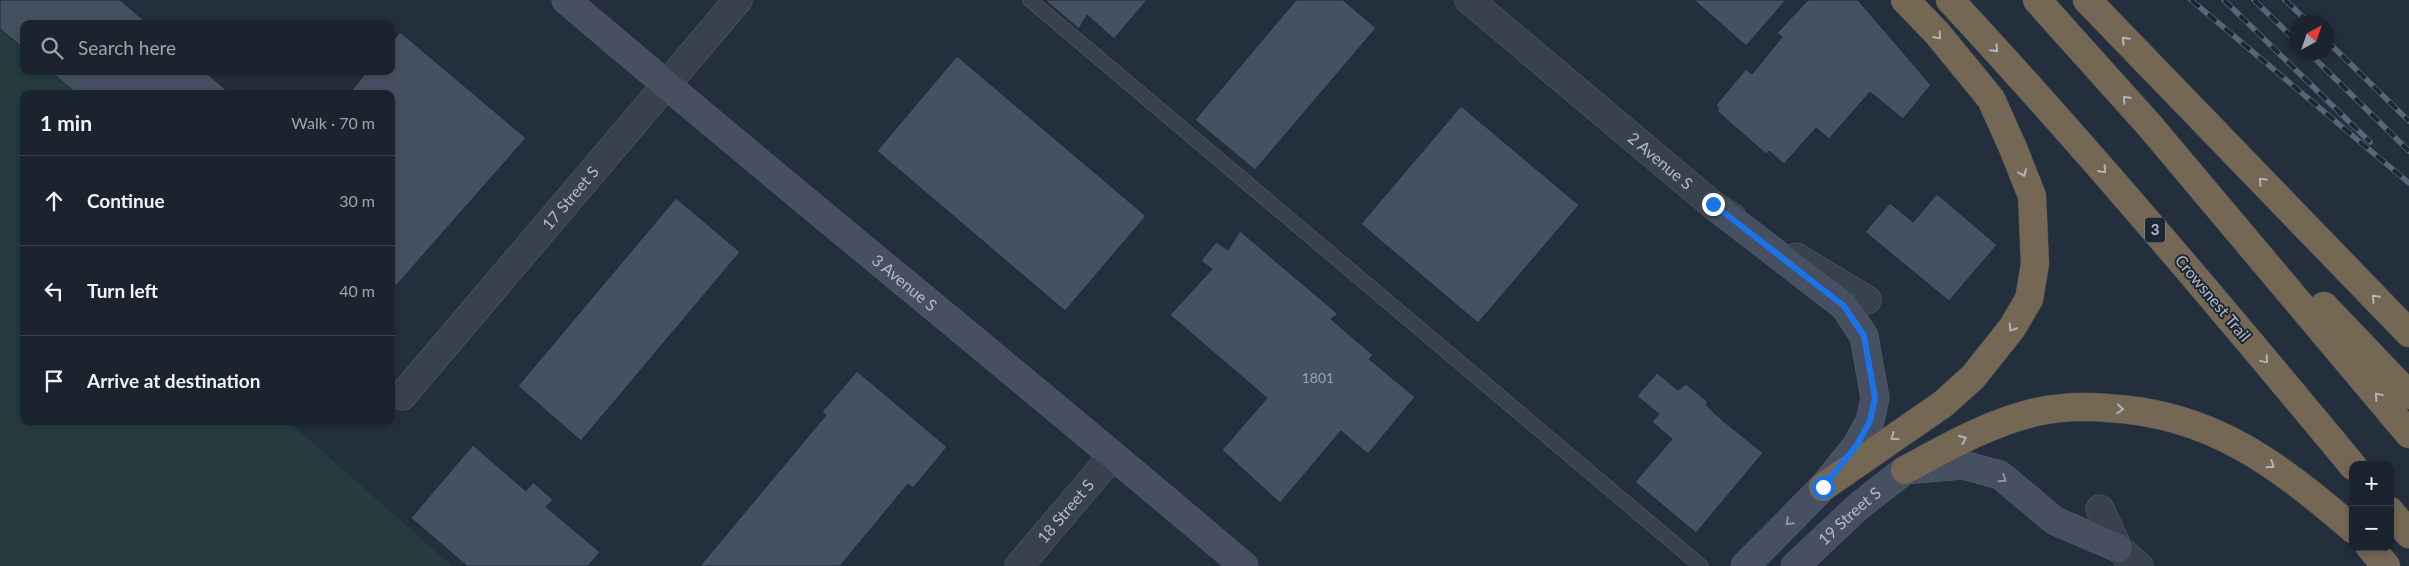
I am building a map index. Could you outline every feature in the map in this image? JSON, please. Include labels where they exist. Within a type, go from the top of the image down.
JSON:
[{"type":"highway","points":[[1823,487],[1943,404],[1973,378],[2012,328],[2029,299],[2035,264],[2032,196],[1991,99],[1937,33],[1905,0]]},
{"type":"highway","name":"Crowsnest Trail","points":[[1950,0],[2037,94],[2185,264],[2349,461]]},
{"type":"highway","points":[[2037,0],[2150,126],[2409,434]]},
{"type":"highway","points":[[2087,0],[2409,333]]},
{"type":"highway","points":[[2150,126],[2409,395]]},
{"type":"highway","points":[[1905,470],[1962,439],[2032,413],[2074,406],[2122,408],[2163,414],[2197,425],[2236,442],[2308,491],[2349,526]]},
{"type":"highway","points":[[2394,516],[2409,534]]},
{"type":"highway","points":[[2373,551],[2386,566]]},
{"type":"main road","name":"3 Avenue S","points":[[566,0],[666,86],[1113,455],[1244,566]]},
{"type":"main road","points":[[1713,204],[1844,306],[1864,336],[1875,398],[1870,421],[1857,445],[1823,487],[1745,566]]},
{"type":"main road","points":[[1905,470],[1963,465],[2000,475],[2056,521],[2118,548]]},
{"type":"main road","name":"19 Street S","points":[[1795,566],[1858,506],[1905,470]]},
{"type":"street","name":"17 Street S","points":[[402,396],[738,0]]},
{"type":"street","name":"2 Avenue S","points":[[1469,0],[1713,204],[1867,300]]},
{"type":"street","name":"18 Street S","points":[[1019,566],[1113,455]]},
{"type":"street","points":[[2100,509],[2118,548],[2140,566]]},
{"type":"lane","points":[[1030,0],[1701,566]]},
{"type":"green space","points":[[0,26],[20,43],[20,75],[58,75],[75,90],[20,90],[20,425],[293,425],[452,566],[0,566]]},
{"type":"building","points":[[0,0],[120,0],[143,20],[20,20],[20,46],[0,29]]},
{"type":"building","points":[[1045,0],[1147,0],[1114,39],[1087,15],[1079,29]]},
{"type":"building","points":[[1296,0],[1343,0],[1376,28],[1255,170],[1195,120]]},
{"type":"building","points":[[1694,0],[1786,0],[1746,46]]},
{"type":"building","points":[[1808,0],[1858,0],[1931,85],[1903,119],[1870,92],[1829,139],[1816,128],[1784,164],[1769,151],[1766,154],[1717,111],[1719,109],[1716,105],[1746,69],[1752,74],[1782,37],[1777,33]]},
{"type":"building","points":[[400,32],[526,138],[395,287],[395,90],[352,90],[364,75],[395,75],[395,38]]},
{"type":"building","points":[[957,56],[1146,216],[1065,311],[877,151]]},
{"type":"building","points":[[55,75],[209,75],[226,90],[72,90]]},
{"type":"building","points":[[1461,106],[1579,205],[1478,323],[1361,224]]},
{"type":"building","points":[[1937,194],[1997,245],[1949,301],[1865,232],[1890,203],[1913,222]]},
{"type":"building","points":[[676,198],[740,252],[581,441],[518,386]]},
{"type":"building","points":[[1240,231],[1338,314],[1331,319],[1373,355],[1369,359],[1415,397],[1368,454],[1341,431],[1280,503],[1222,450],[1267,398],[1170,315],[1212,269],[1201,261],[1216,242],[1228,250]]},
{"type":"building","points":[[857,371],[947,447],[913,488],[908,484],[840,566],[700,566],[826,415],[822,412]]},
{"type":"building","points":[[1657,373],[1678,390],[1686,384],[1708,402],[1706,405],[1722,420],[1763,453],[1696,533],[1635,482],[1672,439],[1652,422],[1659,414],[1637,396]]},
{"type":"building","points":[[473,445],[526,491],[533,482],[553,500],[546,507],[600,552],[588,566],[467,566],[411,518]]},
{"type":"railway","points":[[2191,0],[2409,183]]},
{"type":"railway","points":[[2224,0],[2370,142]]},
{"type":"railway","points":[[2254,0],[2289,34]]},
{"type":"railway","points":[[2285,0],[2301,15]]},
{"type":"railway","points":[[2334,48],[2409,121]]},
{"type":"railway","points":[[2316,60],[2409,151]]},
{"type":"route","points":[[1713,204],[1844,306],[1864,336],[1875,398],[1870,421],[1857,445],[1823,487]]}]
